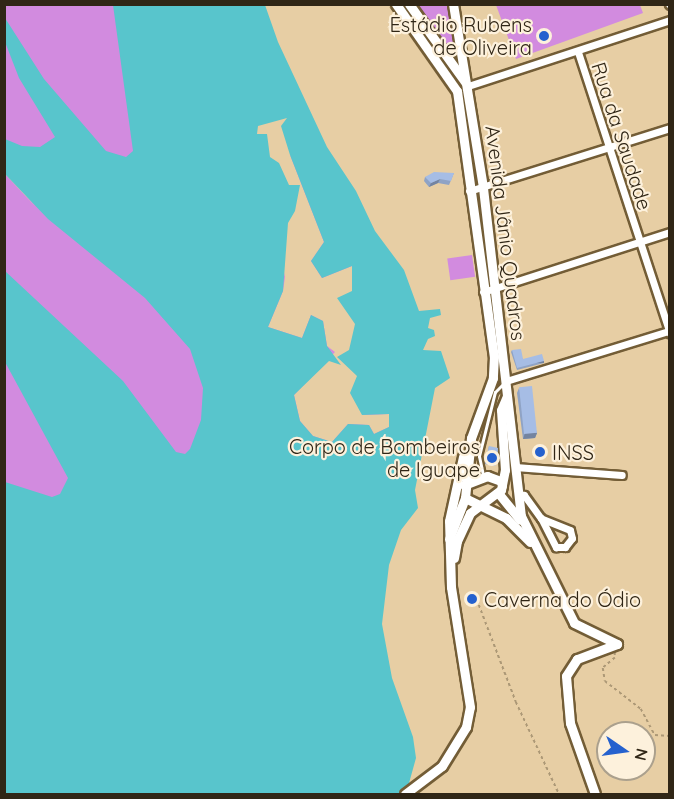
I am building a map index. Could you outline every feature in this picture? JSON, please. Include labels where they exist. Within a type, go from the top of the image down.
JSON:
[{"type":"main road","points":[[396,4],[457,91],[468,86],[409,4]]},
{"type":"main road","name":"Avenida Jânio Quadros","points":[[453,4],[468,86],[500,316],[518,494],[531,543]]},
{"type":"main road","name":"Avenida Jânio Quadros","points":[[457,91],[483,292],[494,356],[493,378],[481,409]]},
{"type":"main road","points":[[487,319],[500,316]]},
{"type":"main road","points":[[508,395],[501,410],[509,505]]},
{"type":"main road","points":[[405,795],[442,766],[466,727],[470,707],[451,587],[449,540],[451,501],[461,461],[481,409]]},
{"type":"main road","points":[[449,540],[465,498],[464,485],[471,438]]},
{"type":"main road","points":[[451,587],[457,541],[477,505],[501,490],[505,470]]},
{"type":"main road","points":[[464,485],[483,476],[494,477],[509,505],[527,530]]},
{"type":"main road","points":[[492,511],[509,505],[518,494]]},
{"type":"main road","points":[[465,498],[492,511],[531,543],[574,623],[615,641],[616,646],[612,648],[577,659],[566,676],[570,723],[595,795]]},
{"type":"street","points":[[468,86],[578,52],[669,20]]},
{"type":"street","name":"Rua da Saudade","points":[[578,52],[669,332]]},
{"type":"street","points":[[469,191],[669,128]]},
{"type":"street","points":[[483,292],[669,232]]},
{"type":"street","points":[[506,381],[669,332]]},
{"type":"street","points":[[515,467],[622,475]]},
{"type":"street","points":[[518,494],[524,495],[541,518],[556,547],[565,547],[572,538],[570,530],[541,518]]},
{"type":"lane","points":[[483,476],[479,456],[495,392],[506,381]]},
{"type":"lane","points":[[481,409],[491,408]]},
{"type":"path","points":[[479,605],[516,702],[559,795]]},
{"type":"path","points":[[612,648],[615,658],[602,670],[605,681],[641,709],[654,735],[669,736]]},
{"type":"shaded area","points":[[4,5],[245,5],[258,126],[251,131],[285,277],[283,291],[268,327],[302,338],[311,315],[323,321],[327,346],[335,352],[294,395],[300,421],[313,436],[332,442],[348,424],[369,425],[374,434],[389,427],[389,414],[362,415],[373,364],[352,266],[322,278],[311,261],[324,242],[290,155],[365,262],[408,450],[5,607],[5,174],[35,206],[5,171]]},
{"type":"shaded area","points":[[414,5],[451,5],[458,47],[455,62]]},
{"type":"shaded area","name":"Estádio Rubens de Oliveira","points":[[496,5],[640,5],[643,13],[516,59]]},
{"type":"shaded area","points":[[472,255],[475,277],[450,280],[447,258]]},
{"type":"water","points":[[113,5],[265,5],[278,42],[327,147],[356,191],[375,231],[404,270],[419,311],[440,309],[441,315],[430,318],[428,328],[434,330],[435,336],[428,339],[423,350],[441,351],[450,378],[435,388],[415,490],[418,508],[401,530],[389,565],[382,624],[392,678],[413,737],[416,758],[406,794],[5,794],[5,482],[52,497],[60,494],[68,478],[5,362],[5,271],[123,381],[176,452],[185,454],[190,449],[201,420],[203,388],[190,349],[145,298],[48,219],[5,174],[5,139],[22,146],[40,147],[55,137],[19,78],[5,42],[5,18],[44,79],[106,151],[126,157],[133,151]],"holes":[[[287,118],[281,126],[324,242],[311,261],[322,278],[352,266],[352,291],[337,298],[355,324],[349,350],[337,357],[357,376],[350,393],[362,415],[389,414],[389,427],[374,434],[369,425],[348,424],[332,442],[313,436],[300,421],[294,395],[329,361],[341,365],[327,346],[323,321],[311,315],[302,338],[268,327],[283,291],[288,223],[295,211],[300,185],[289,185],[279,163],[270,157],[267,134],[257,134],[258,126]]]},
{"type":"building","points":[[434,172],[454,173],[451,181],[440,179],[431,183],[425,177]]},
{"type":"building","points":[[521,349],[523,359],[542,354],[544,361],[517,368],[512,350]]},
{"type":"building","points":[[532,386],[537,433],[524,434],[519,387]]},
{"type":"building","name":"Corpo de Bombeiros de Iguape","points":[[489,446],[498,448],[497,462],[486,460]]},
{"type":"place","name":"Estádio Rubens de Oliveira","points":[[544,36]]},
{"type":"place","name":"INSS","points":[[540,452]]},
{"type":"place","name":"Corpo de Bombeiros de Iguape","points":[[492,458]]},
{"type":"place","name":"Caverna do Ódio","points":[[472,599]]}]
